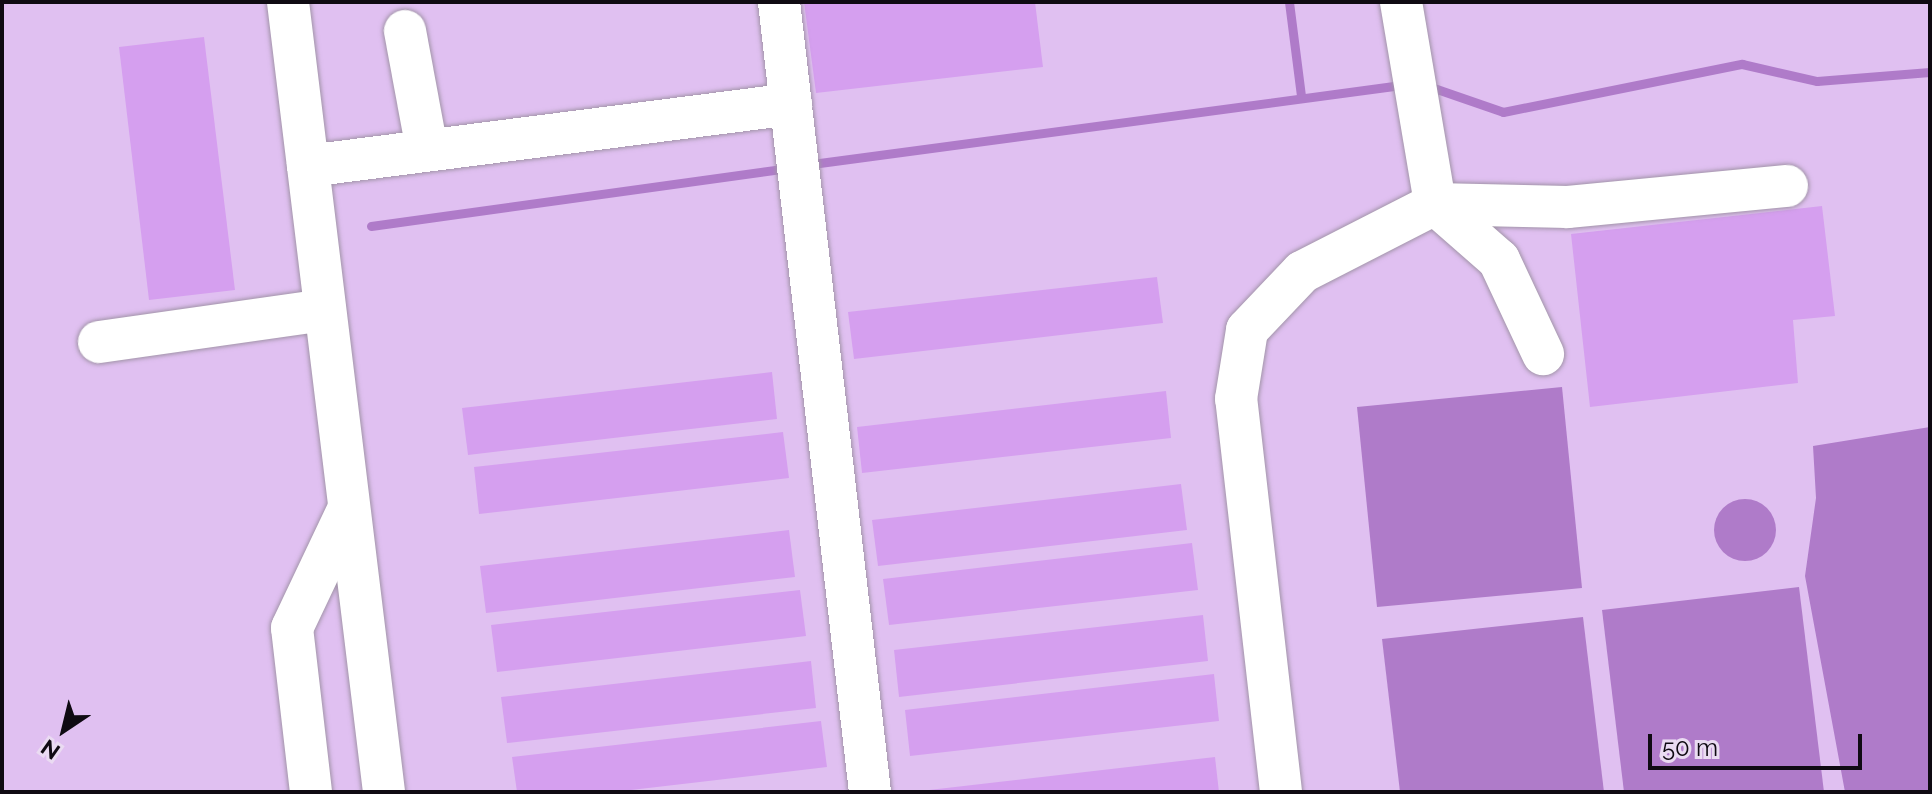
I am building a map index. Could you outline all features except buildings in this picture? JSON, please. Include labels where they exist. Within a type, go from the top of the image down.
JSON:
[{"type":"lane","points":[[288,2],[384,792]]},
{"type":"lane","points":[[779,2],[870,792]]},
{"type":"lane","points":[[1401,2],[1435,204],[1499,260],[1543,354]]},
{"type":"lane","points":[[405,31],[427,150]]},
{"type":"lane","points":[[308,166],[791,104]]},
{"type":"lane","points":[[1281,792],[1237,414],[1247,330],[1302,272],[1435,204],[1568,207],[1787,186]]},
{"type":"lane","points":[[99,342],[325,310]]},
{"type":"lane","points":[[311,792],[292,628],[349,508]]},
{"type":"shaded area","points":[[2,2],[1930,2],[1930,792],[2,792]]},
{"type":"shaded area","points":[[1562,387],[1582,588],[1377,607],[1357,407]]},
{"type":"shaded area","points":[[1930,427],[1930,790],[1845,792],[1805,576],[1816,498],[1813,446]]},
{"type":"shaded area","points":[[1739,499],[1751,499],[1767,508],[1774,518],[1774,542],[1767,552],[1751,561],[1739,561],[1719,547],[1714,536],[1714,524],[1728,504]]},
{"type":"shaded area","points":[[1799,587],[1824,792],[1624,792],[1602,610]]},
{"type":"shaded area","points":[[1583,617],[1604,792],[1400,792],[1382,639]]},
{"type":"waterway","points":[[1289,2],[1301,96]]},
{"type":"waterway","points":[[1428,86],[1503,112],[1742,64],[1817,81],[1930,72]]},
{"type":"waterway","points":[[812,164],[1394,86]]},
{"type":"waterway","points":[[371,226],[788,168]]}]
